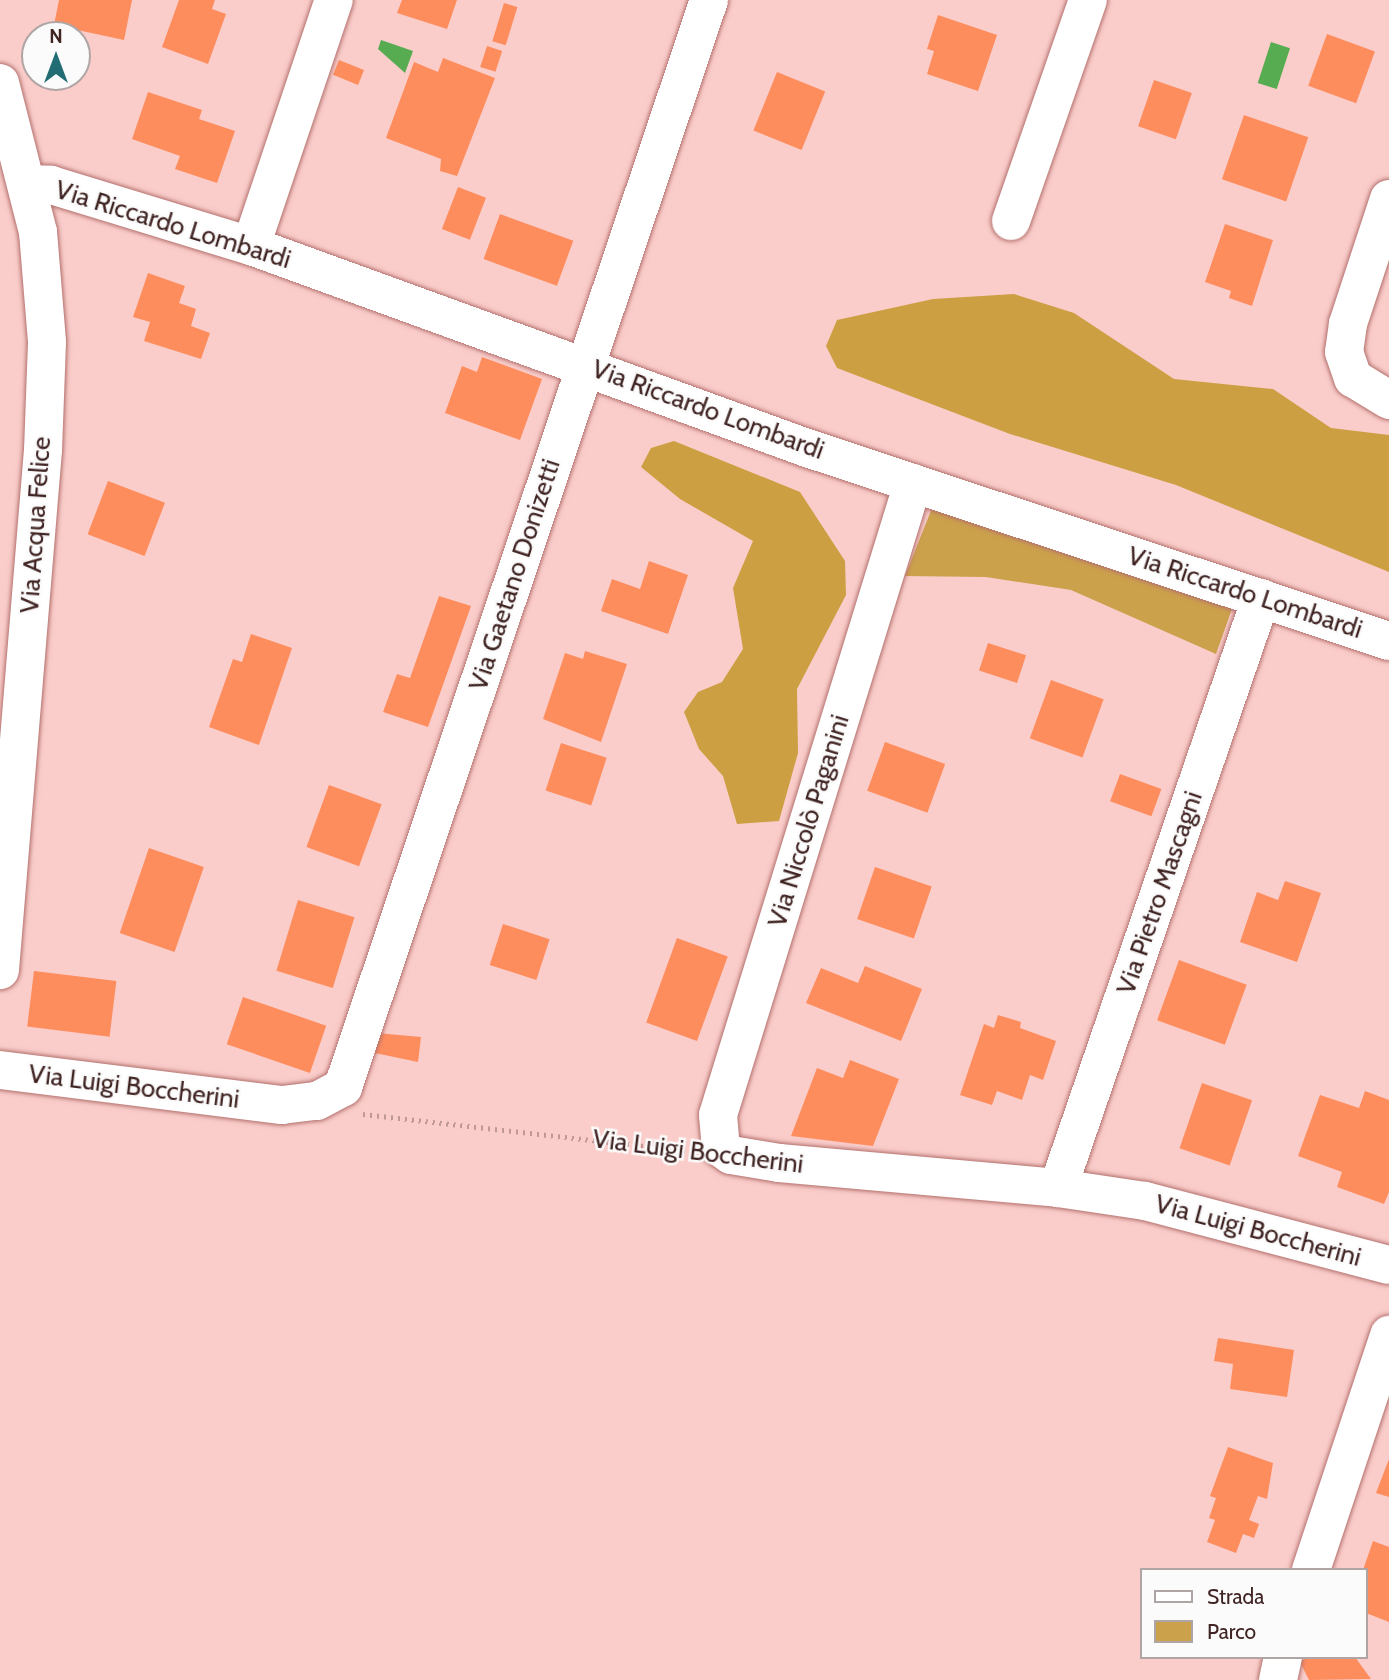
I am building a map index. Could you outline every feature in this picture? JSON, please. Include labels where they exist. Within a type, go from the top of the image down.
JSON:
[{"type":"street","points":[[251,246],[334,0]]},
{"type":"street","name":"Via Gaetano Donizetti","points":[[282,1105],[330,1098],[344,1087],[350,1072],[709,0]]},
{"type":"street","points":[[1011,222],[1087,0]]},
{"type":"street","name":"Via Acqua Felice","points":[[0,83],[27,184],[45,282],[47,342],[43,450],[0,970]]},
{"type":"street","name":"Via Riccardo Lombardi","points":[[27,184],[51,185],[251,246],[913,483],[1389,641]]},
{"type":"street","points":[[1389,200],[1348,324],[1343,352],[1349,372],[1364,387],[1389,400]]},
{"type":"street","name":"Via Niccolò Paganini","points":[[731,1155],[718,1143],[718,1115],[913,483]]},
{"type":"street","name":"Via Pietro Mascagni","points":[[1058,1188],[1261,598]]},
{"type":"street","name":"Via Luigi Boccherini","points":[[0,1070],[282,1105]]},
{"type":"street","name":"Via Luigi Boccherini","points":[[731,1155],[1058,1188],[1217,1216],[1389,1265]]},
{"type":"street","points":[[1312,1568],[1389,1335]]},
{"type":"street","points":[[1278,1680],[1283,1659]]},
{"type":"path","name":"Via Luigi Boccherini","points":[[350,1113],[731,1155]]},
{"type":"green space","points":[[934,503],[1233,606],[1216,654],[1071,590],[986,577],[905,576]]},
{"type":"shaded area","points":[[381,40],[413,51],[405,73],[378,49]]},
{"type":"shaded area","points":[[1271,42],[1290,48],[1277,89],[1258,83]]},
{"type":"shaded area","points":[[1014,294],[1074,313],[1174,379],[1273,389],[1331,428],[1389,435],[1389,572],[1176,485],[1010,434],[837,368],[826,346],[837,320],[933,299]]},
{"type":"shaded area","points":[[674,441],[800,492],[845,561],[846,595],[797,689],[798,753],[779,821],[737,824],[723,776],[699,749],[684,712],[698,692],[722,682],[743,649],[733,588],[753,541],[680,499],[641,467],[651,448]]},
{"type":"building","points":[[59,0],[132,0],[124,40],[91,33],[91,21],[55,21]]},
{"type":"building","points":[[179,0],[215,0],[212,9],[226,14],[208,64],[162,47]]},
{"type":"building","points":[[402,0],[457,0],[447,29],[397,13]]},
{"type":"building","points":[[504,3],[517,7],[506,45],[492,41]]},
{"type":"building","points":[[938,15],[997,35],[978,91],[927,74],[934,51],[927,49]]},
{"type":"building","points":[[1327,34],[1375,51],[1356,103],[1308,86]]},
{"type":"building","points":[[487,46],[502,51],[495,72],[480,67]]},
{"type":"building","points":[[443,58],[495,78],[457,176],[440,171],[441,159],[386,138],[414,62],[438,72]]},
{"type":"building","points":[[339,60],[364,70],[358,85],[333,75]]},
{"type":"building","points":[[777,72],[825,91],[802,150],[753,130]]},
{"type":"building","points":[[1154,80],[1192,93],[1176,139],[1138,126]]},
{"type":"building","points":[[148,92],[202,110],[199,119],[235,131],[217,183],[175,169],[180,156],[132,139]]},
{"type":"building","points":[[1244,115],[1308,137],[1286,201],[1222,179]]},
{"type":"building","points":[[458,187],[486,198],[470,240],[442,229]]},
{"type":"building","points":[[500,214],[573,241],[557,286],[484,259]]},
{"type":"building","points":[[1225,224],[1273,240],[1252,306],[1229,298],[1231,291],[1205,282]]},
{"type":"building","points":[[148,273],[185,286],[179,303],[196,309],[191,326],[210,333],[201,359],[144,341],[150,322],[133,317]]},
{"type":"building","points":[[482,357],[542,379],[520,440],[445,413],[462,366],[477,372]]},
{"type":"building","points":[[108,481],[165,503],[145,556],[88,534]]},
{"type":"building","points":[[649,561],[688,575],[668,634],[601,611],[612,579],[640,589]]},
{"type":"building","points":[[439,596],[471,606],[428,727],[383,712],[397,674],[410,678]]},
{"type":"building","points":[[251,634],[292,648],[259,745],[209,727],[233,659],[242,662]]},
{"type":"building","points":[[988,643],[1026,655],[1017,683],[979,671]]},
{"type":"building","points":[[585,651],[627,664],[601,742],[543,719],[565,653],[583,659]]},
{"type":"building","points":[[1051,680],[1104,699],[1082,757],[1030,738]]},
{"type":"building","points":[[885,742],[945,764],[927,813],[867,791]]},
{"type":"building","points":[[561,743],[607,758],[591,805],[546,791]]},
{"type":"building","points":[[1120,774],[1161,789],[1151,816],[1110,801]]},
{"type":"building","points":[[329,785],[382,804],[359,866],[306,847]]},
{"type":"building","points":[[149,848],[204,867],[175,952],[120,933]]},
{"type":"building","points":[[875,867],[932,887],[914,939],[857,919]]},
{"type":"building","points":[[1285,881],[1321,893],[1297,962],[1240,942],[1257,892],[1278,900]]},
{"type":"building","points":[[298,900],[354,917],[333,988],[276,971]]},
{"type":"building","points":[[503,924],[550,939],[536,980],[490,965]]},
{"type":"building","points":[[677,938],[728,956],[697,1041],[646,1023]]},
{"type":"building","points":[[1179,960],[1247,985],[1225,1045],[1157,1020]]},
{"type":"building","points":[[865,966],[922,989],[901,1041],[806,1003],[821,968],[858,983]]},
{"type":"building","points":[[34,971],[116,981],[110,1037],[27,1027]]},
{"type":"building","points":[[243,997],[326,1026],[310,1073],[227,1044]]},
{"type":"building","points":[[998,1015],[1021,1022],[1020,1028],[1056,1041],[1043,1080],[1030,1075],[1022,1100],[997,1091],[992,1105],[960,1095],[984,1024],[994,1028]]},
{"type":"building","points":[[377,1033],[421,1037],[418,1062],[375,1053]]},
{"type":"building","points":[[850,1060],[899,1079],[873,1146],[791,1136],[817,1068],[843,1078]]},
{"type":"building","points":[[1202,1083],[1252,1100],[1230,1165],[1180,1148]]},
{"type":"building","points":[[1365,1091],[1389,1100],[1389,1192],[1384,1204],[1337,1187],[1342,1172],[1298,1156],[1320,1095],[1359,1108]]},
{"type":"building","points":[[1218,1338],[1294,1350],[1287,1397],[1230,1389],[1233,1364],[1214,1361]]},
{"type":"building","points":[[1228,1447],[1273,1463],[1267,1499],[1258,1496],[1249,1520],[1259,1524],[1254,1538],[1243,1534],[1236,1553],[1207,1542],[1215,1520],[1209,1518],[1216,1498],[1210,1496]]},
{"type":"building","points":[[1389,1459],[1389,1497],[1376,1493]]},
{"type":"building","points":[[1373,1541],[1389,1547],[1389,1622],[1368,1614],[1368,1568],[1364,1568]]},
{"type":"building","points":[[1305,1659],[1356,1659],[1371,1679],[1309,1680],[1300,1662]]}]
